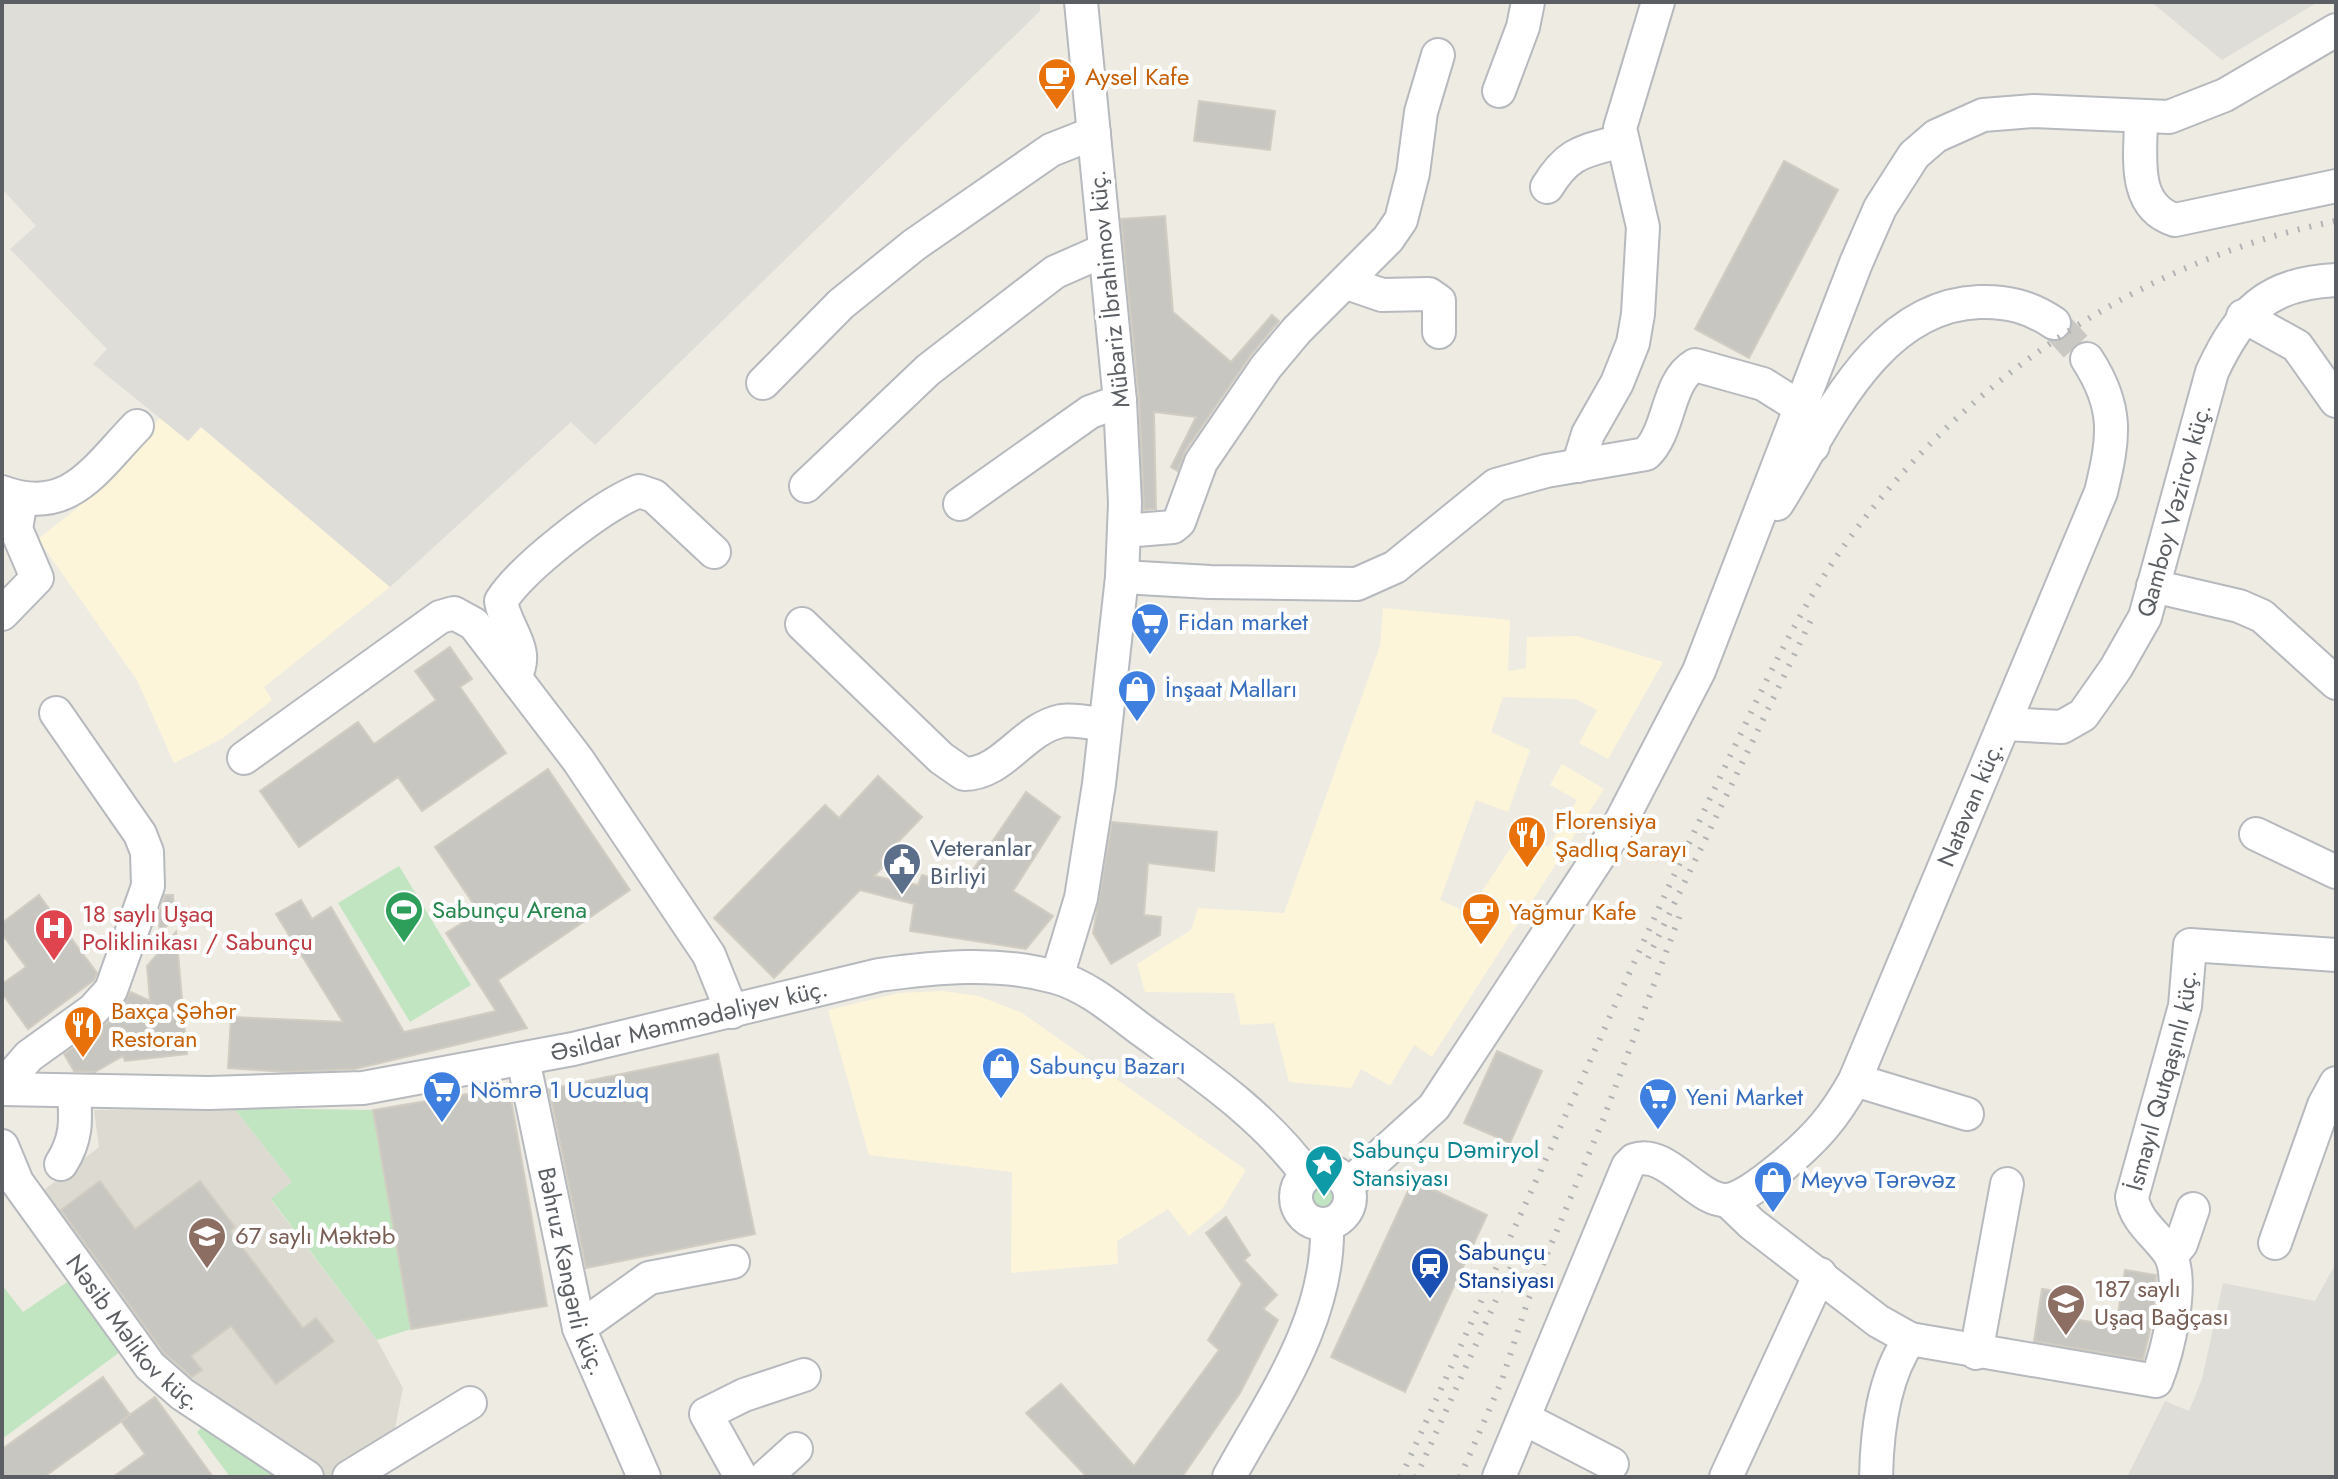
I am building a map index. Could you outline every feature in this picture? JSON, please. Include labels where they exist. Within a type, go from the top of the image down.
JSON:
[{"type":"street","name":"Mübariz İbrahimov küç.","points":[[1057,977],[1081,898],[1105,725],[1122,577],[1124,531],[1120,401],[1081,2]]},
{"type":"street","points":[[1499,91],[1523,27],[1528,2]]},
{"type":"street","points":[[1578,466],[1588,434],[1617,383],[1633,343],[1638,314],[1642,216],[1621,141],[1624,106],[1658,2]]},
{"type":"street","points":[[1348,1185],[1434,1107],[1618,827],[1699,671],[1798,406],[1880,208],[1914,155],[1936,136],[1983,115],[2010,111],[2169,117],[2209,103],[2336,30]]},
{"type":"street","points":[[1124,531],[1173,527],[1179,522],[1201,462],[1223,426],[1297,330],[1347,283],[1388,239],[1401,220],[1413,173],[1421,112],[1438,55]]},
{"type":"street","points":[[2141,117],[2143,193],[2162,216],[2175,220],[2336,186]]},
{"type":"street","points":[[763,383],[841,304],[914,245],[1051,150],[1094,133]]},
{"type":"street","points":[[1547,187],[1561,164],[1574,155],[1621,141]]},
{"type":"street","points":[[806,486],[928,370],[1055,272],[1105,250]]},
{"type":"street","name":"Qamboy Vəzirov küç.","points":[[2005,724],[2062,727],[2083,715],[2145,617],[2212,372],[2243,316],[2287,289],[2313,281],[2336,280]]},
{"type":"street","points":[[1347,283],[1382,295],[1429,294],[1439,301],[1439,332]]},
{"type":"street","points":[[1743,557],[1855,378],[1887,343],[1934,311],[1957,303],[2004,302],[2038,313],[2054,323]]},
{"type":"street","points":[[2243,316],[2297,346],[2336,401]]},
{"type":"street","name":"Natəvan küç.","points":[[1727,1200],[1754,1186],[1824,1127],[1855,1080],[2095,506],[2110,454],[2113,427],[2108,399],[2087,359]]},
{"type":"street","points":[[1122,577],[1357,584],[1395,567],[1496,485],[1512,478],[1646,454],[1664,430],[1680,380],[1695,365],[1763,384],[1798,406]]},
{"type":"street","points":[[960,504],[1090,412],[1120,401]]},
{"type":"street","points":[[1798,406],[1800,432],[1813,446]]},
{"type":"street","points":[[2,614],[37,578],[16,529],[12,496],[37,501],[66,495],[137,426]]},
{"type":"street","points":[[515,676],[522,665],[522,650],[503,613],[501,601],[517,580],[617,499],[639,491],[654,496],[714,552]]},
{"type":"street","points":[[2153,586],[2239,606],[2262,616],[2336,683]]},
{"type":"street","points":[[244,758],[440,617],[454,613],[474,624],[590,776],[709,955],[732,1012]]},
{"type":"street","points":[[802,624],[941,758],[964,774],[989,769],[1026,737],[1046,726],[1071,721],[1105,725]]},
{"type":"street","points":[[2,1088],[29,1056],[93,1010],[111,990],[148,886],[147,852],[140,834],[56,713]]},
{"type":"street","points":[[2256,834],[2336,872]]},
{"type":"street","name":"İsmayıl Qutqaşınlı küç.","points":[[2171,1256],[2141,1220],[2132,1197],[2185,1006],[2190,945],[2336,955]]},
{"type":"street","name":"Əsildar Məmmədəliyev küç.","points":[[2,1088],[74,1092],[330,1091],[398,1083],[523,1059],[879,975],[991,967],[1057,977],[1096,997],[1213,1082],[1272,1133],[1307,1175]]},
{"type":"street","name":"Bəhruz Kəngərli küç.","points":[[523,1059],[579,1328],[644,1477]]},
{"type":"street","points":[[1855,1080],[1967,1114]]},
{"type":"street","points":[[2275,1243],[2324,1105],[2336,1083]]},
{"type":"street","points":[[61,1164],[73,1146],[76,1130],[74,1092]]},
{"type":"street","name":"Nəsib Məlikov küç.","points":[[2,1146],[17,1182],[150,1366],[182,1394],[307,1477]]},
{"type":"street","points":[[1499,1477],[1623,1174],[1634,1160],[1649,1158],[1710,1195],[1727,1200],[1752,1224],[1878,1321],[1910,1339],[1976,1353],[2156,1381],[2171,1326],[2175,1276],[2171,1256],[2181,1244],[2193,1209]]},
{"type":"street","points":[[1331,1171],[1348,1185],[1349,1207],[1340,1219],[1327,1224],[1312,1222],[1298,1206],[1297,1189],[1307,1175],[1331,1171]]},
{"type":"street","points":[[1976,1353],[2007,1184]]},
{"type":"street","points":[[1229,1477],[1312,1320],[1328,1257],[1327,1224]]},
{"type":"street","points":[[579,1328],[649,1278],[733,1262]]},
{"type":"street","points":[[1726,1477],[1820,1274]]},
{"type":"street","points":[[1876,1477],[1879,1426],[1893,1372],[1910,1339]]},
{"type":"street","points":[[741,1477],[706,1414],[744,1395],[804,1375]]},
{"type":"street","points":[[349,1477],[470,1403]]},
{"type":"street","points":[[1525,1419],[1612,1464]]},
{"type":"street","points":[[765,1477],[796,1449]]},
{"type":"shaded area","points":[[2,2],[1040,2],[1040,11],[595,445],[571,422],[390,587],[201,427],[188,441],[93,364],[107,349],[10,249],[36,226],[2,189]]},
{"type":"shaded area","points":[[2151,2],[2318,2],[2222,60]]},
{"type":"shaded area","points":[[160,418],[188,441],[201,427],[390,587],[264,687],[272,700],[223,738],[174,763],[137,680],[38,539],[76,509]]},
{"type":"shaded area","points":[[1383,608],[1510,620],[1508,671],[1526,668],[1527,637],[1577,636],[1663,662],[1608,759],[1579,743],[1597,710],[1576,699],[1503,697],[1491,732],[1530,750],[1508,812],[1476,800],[1440,900],[1468,913],[1521,832],[1548,847],[1577,800],[1550,785],[1562,764],[1604,789],[1432,1057],[1414,1045],[1390,1086],[1361,1069],[1351,1088],[1289,1082],[1274,1023],[1241,1025],[1234,993],[1145,992],[1137,964],[1191,930],[1198,908],[1284,913],[1380,646]]},
{"type":"shaded area","name":"Sabunçu Bazarı","points":[[943,991],[979,996],[1022,1013],[1246,1170],[1222,1209],[1189,1236],[1168,1209],[1117,1241],[1118,1264],[1011,1273],[1012,1172],[869,1155],[828,1010],[899,993]]},
{"type":"shaded area","name":"67 saylı Məktəb","points":[[234,1108],[292,1182],[271,1200],[377,1340],[403,1388],[393,1438],[328,1477],[168,1375],[35,1197],[99,1147],[94,1110]]},
{"type":"shaded area","points":[[2336,1263],[2336,1477],[2127,1477],[2165,1401],[2189,1411],[2202,1379],[2223,1283],[2315,1301]]},
{"type":"green space","name":"Sabunçu Arena","points":[[399,866],[471,985],[410,1022],[338,903]]},
{"type":"green space","points":[[234,1108],[373,1110],[411,1329],[377,1340],[271,1199],[292,1182]]},
{"type":"green space","name":"Sabunçu Dəmiryol Stansiyası","points":[[1324,1182],[1335,1187],[1340,1198],[1335,1209],[1324,1214],[1313,1209],[1308,1198],[1313,1187]]},
{"type":"green space","points":[[70,1280],[120,1352],[2,1439],[2,1285],[23,1312]]},
{"type":"green space","points":[[204,1425],[287,1477],[230,1477],[197,1432]]},
{"type":"building","points":[[1199,101],[1275,111],[1270,150],[1194,141]]},
{"type":"building","points":[[1784,161],[1838,190],[1749,358],[1695,329]]},
{"type":"building","points":[[1165,216],[1173,312],[1231,362],[1272,315],[1279,321],[1250,356],[1185,451],[1178,471],[1171,467],[1196,417],[1154,412],[1156,509],[1144,510],[1139,399],[1121,219]]},
{"type":"building","points":[[450,647],[472,679],[460,687],[506,753],[422,811],[398,777],[299,847],[260,791],[358,722],[374,744],[436,700],[415,671]]},
{"type":"building","points":[[548,769],[630,890],[498,980],[527,1028],[355,1069],[285,1072],[228,1068],[231,1017],[343,1022],[276,914],[301,900],[312,919],[331,907],[404,1032],[496,1011],[446,933],[479,912],[435,847]]},
{"type":"building","points":[[878,776],[922,817],[881,860],[886,864],[874,876],[918,885],[922,875],[962,886],[1026,792],[1060,817],[1013,891],[1053,916],[1026,949],[910,931],[914,904],[860,890],[774,978],[714,918],[825,805],[839,818]]},
{"type":"building","points":[[1112,822],[1217,832],[1214,871],[1148,863],[1144,915],[1161,917],[1160,935],[1111,964],[1093,933]]},
{"type":"building","points":[[39,895],[97,973],[94,980],[28,1029],[2,993],[2,984],[26,967],[2,934],[2,923]]},
{"type":"building","points":[[165,895],[173,895],[175,920],[160,931],[158,916]]},
{"type":"building","points":[[176,932],[187,1054],[125,1061],[123,1056],[95,1072],[74,1071],[64,1054],[107,1023],[131,992],[150,1001],[147,966]]},
{"type":"building","points":[[1497,1051],[1542,1071],[1510,1143],[1464,1123]]},
{"type":"building","points":[[718,1054],[755,1234],[586,1268],[549,1089]]},
{"type":"building","points":[[509,1087],[547,1306],[411,1329],[373,1110]]},
{"type":"building","name":"Sabunçu Stansiyası","points":[[1413,1180],[1487,1215],[1405,1392],[1331,1357]]},
{"type":"building","points":[[100,1181],[135,1229],[200,1181],[235,1227],[230,1231],[303,1328],[316,1318],[334,1341],[276,1384],[231,1326],[191,1356],[202,1370],[192,1377],[164,1353],[61,1210]]},
{"type":"building","points":[[1226,1217],[1250,1255],[1244,1260],[1277,1295],[1263,1309],[1278,1320],[1240,1393],[1182,1477],[1087,1477],[1026,1413],[1061,1384],[1134,1466],[1219,1350],[1208,1340],[1242,1284],[1206,1233]]},
{"type":"building","points":[[2125,1270],[2156,1275],[2154,1314],[2143,1360],[2034,1341],[2042,1289],[2077,1294],[2073,1319],[2116,1326]]},
{"type":"building","points":[[103,1377],[130,1415],[44,1477],[2,1477],[2,1449]]},
{"type":"building","points":[[155,1397],[213,1477],[113,1477],[145,1454],[121,1421]]},
{"type":"tunnel","points":[[2054,323],[2087,359]]},
{"type":"railway","points":[[1401,1477],[1746,722],[1806,605],[1861,523],[1907,468],[1958,417],[2013,371],[2072,329],[2134,293],[2199,263],[2266,238],[2336,221]]},
{"type":"railway","points":[[1648,958],[1811,620]]},
{"type":"railway","points":[[1460,1477],[1502,1380],[1528,1300],[1603,1120],[1680,915]]},
{"type":"railway","points":[[1416,1477],[1515,1258]]},
{"type":"place","name":"Aysel Kafe","points":[[1057,111]]},
{"type":"place","name":"Fidan market","points":[[1150,656]]},
{"type":"place","name":"İnşaat Malları","points":[[1137,723]]},
{"type":"place","name":"Florensiya Şadlıq Sarayı","points":[[1527,869]]},
{"type":"place","name":"Veteranlar Birliyi","points":[[902,896]]},
{"type":"place","name":"Sabunçu Arena","points":[[404,944]]},
{"type":"place","name":"Yağmur Kafe","points":[[1481,946]]},
{"type":"place","name":"18 saylı Uşaq Poliklinikası / Sabunçu","points":[[54,962]]},
{"type":"place","name":"Baxça Şəhər Restoran","points":[[83,1059]]},
{"type":"place","name":"Sabunçu Bazarı","points":[[1001,1100]]},
{"type":"place","name":"Nömrə 1 Ucuzluq","points":[[442,1124]]},
{"type":"place","name":"Yeni Market","points":[[1658,1131]]},
{"type":"place","name":"Sabunçu Dəmiryol Stansiyası","points":[[1324,1198]]},
{"type":"place","name":"Meyvə Tərəvəz","points":[[1773,1214]]},
{"type":"place","name":"67 saylı Məktəb","points":[[207,1270]]},
{"type":"place","name":"Sabunçu Stansiyası","points":[[1430,1300]]},
{"type":"place","name":"187 saylı Uşaq Bağçası","points":[[2066,1337]]}]
